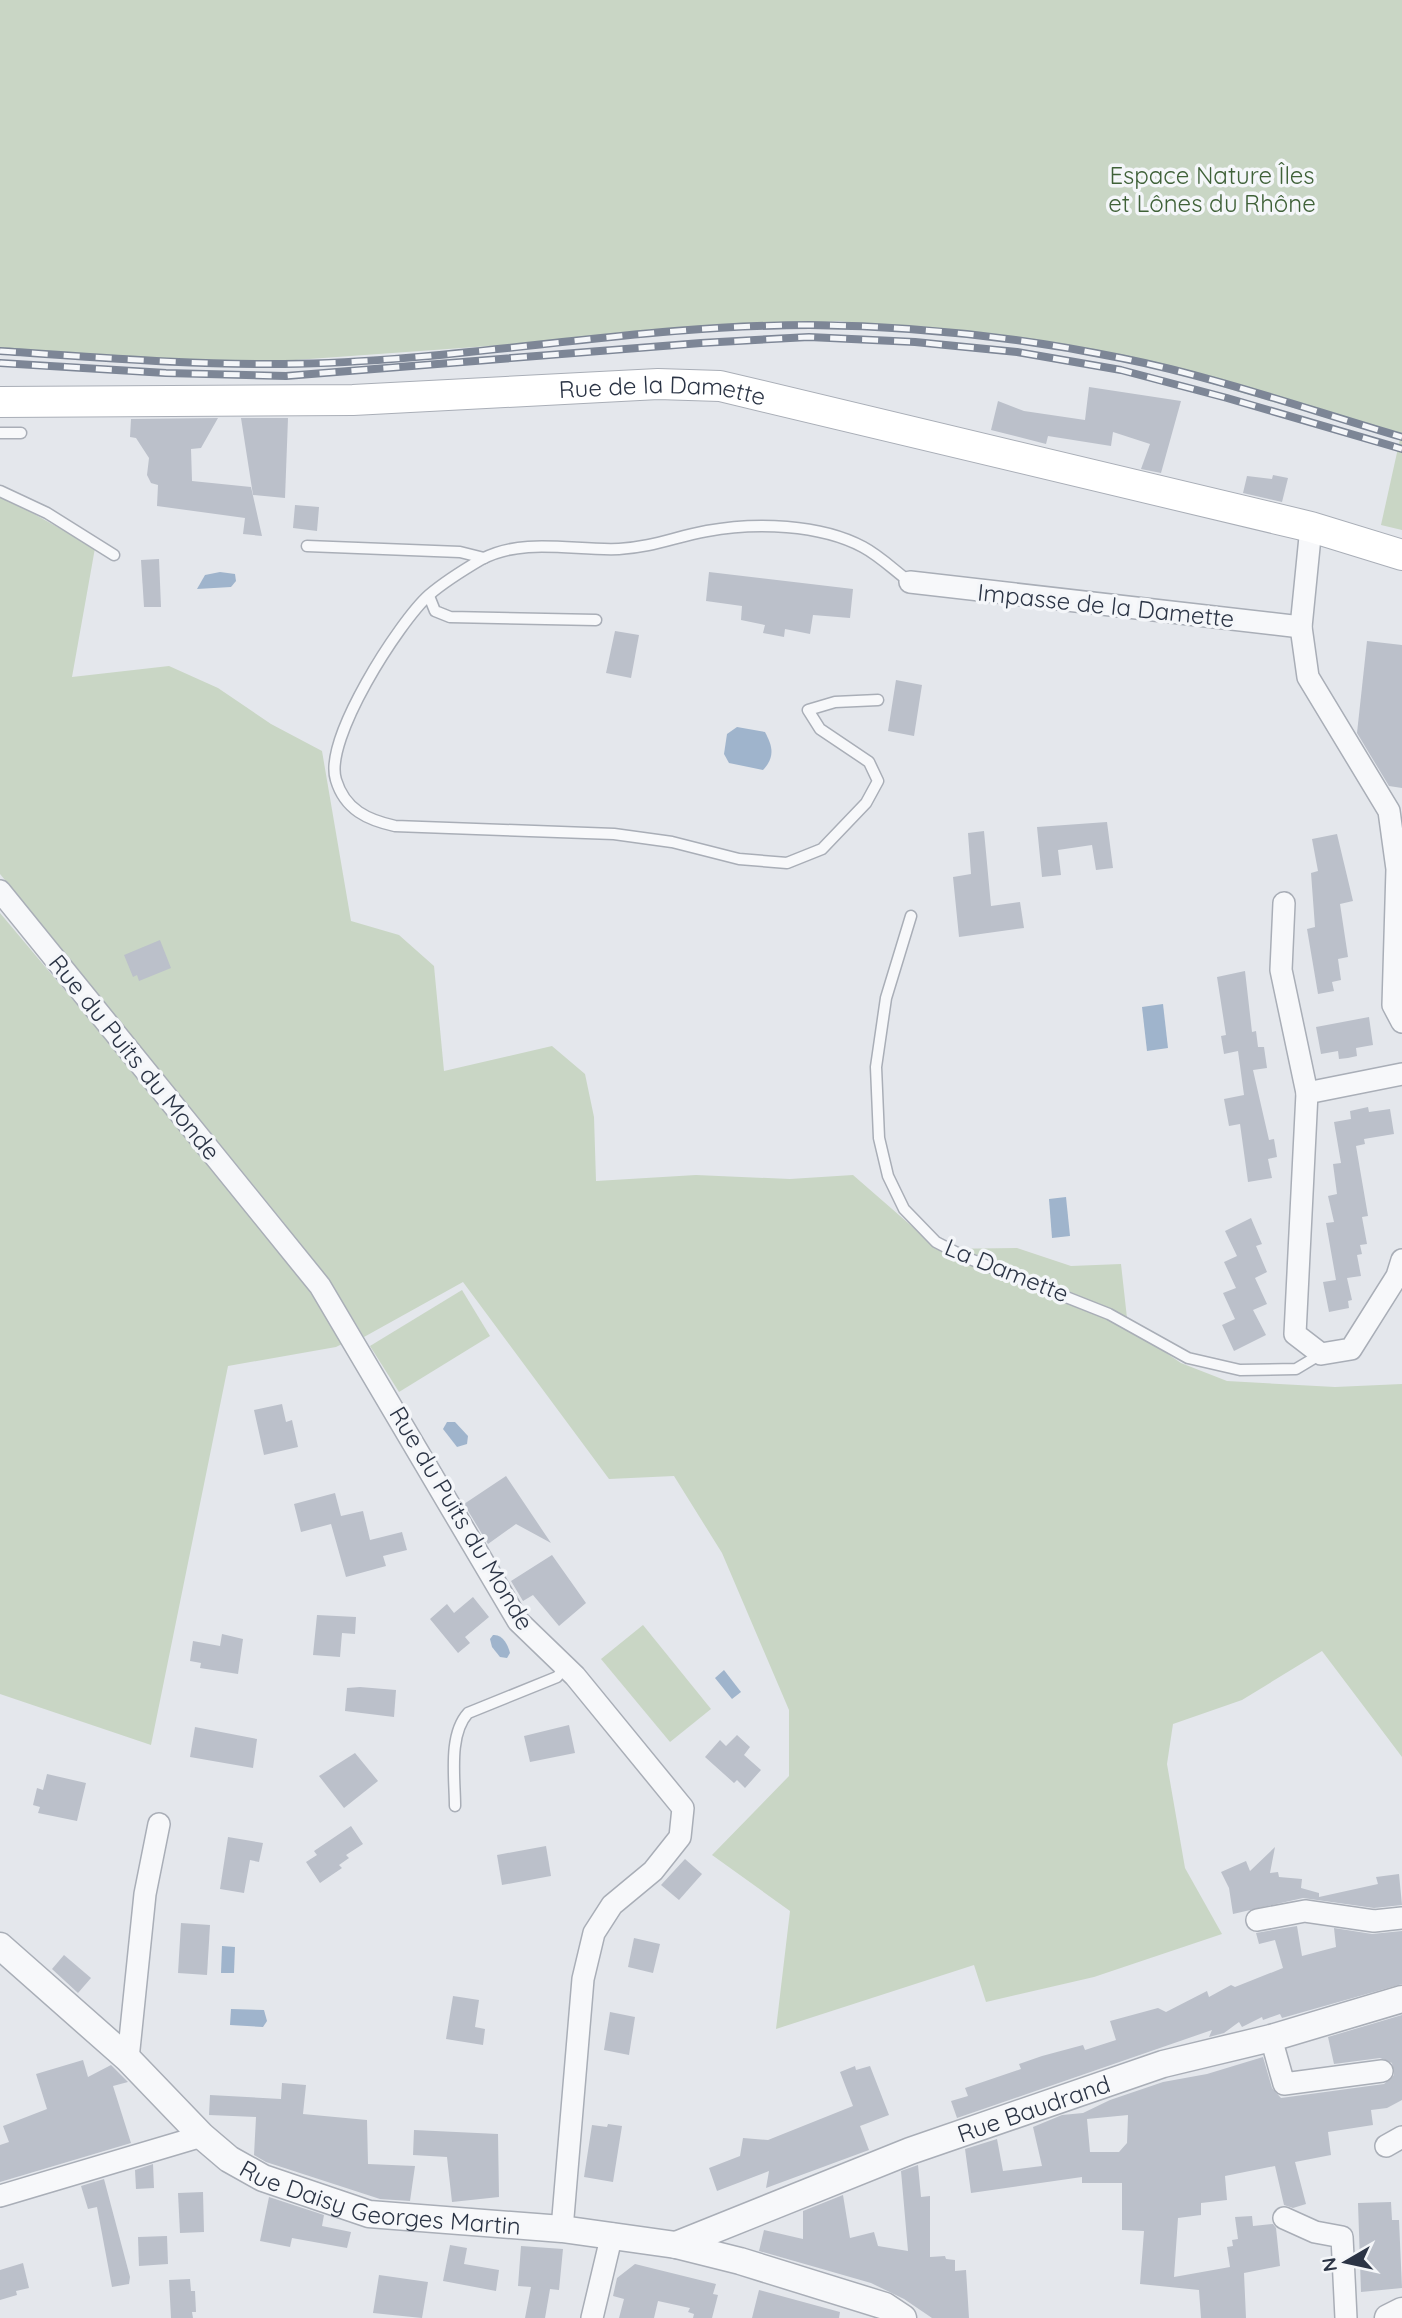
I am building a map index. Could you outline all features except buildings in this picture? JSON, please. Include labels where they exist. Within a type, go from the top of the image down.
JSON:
[{"type":"main road","name":"Rue de la Damette","points":[[0,402],[353,400],[657,384],[720,386],[1311,527],[1402,555]]},
{"type":"street","points":[[1311,527],[1301,627],[1308,677],[1389,811],[1396,869],[1393,1005],[1402,1021]]},
{"type":"street","name":"Impasse de la Damette","points":[[910,582],[1301,627]]},
{"type":"street","name":"Rue du Puits du Monde","points":[[0,891],[320,1286],[518,1621],[565,1667],[683,1808],[680,1837],[653,1871],[612,1905],[594,1933],[583,1979],[562,2229]]},
{"type":"street","points":[[1284,903],[1281,970],[1307,1093],[1295,1334],[1321,1354]]},
{"type":"street","points":[[1307,1093],[1402,1074]]},
{"type":"street","name":"La Damette","points":[[1321,1354],[1351,1349],[1397,1276],[1402,1260]]},
{"type":"street","points":[[128,2059],[145,1894],[159,1824]]},
{"type":"street","points":[[1257,1920],[1305,1910],[1374,1921],[1402,1918]]},
{"type":"street","name":"Rue Daisy Georges Martin","points":[[0,1945],[128,2059],[202,2136],[229,2159],[263,2178],[369,2214],[612,2234],[676,2245],[740,2261],[885,2306],[903,2318]]},
{"type":"street","name":"Rue Baudrand","points":[[676,2245],[750,2213],[910,2151],[1151,2068],[1271,2038],[1402,1999]]},
{"type":"street","points":[[1271,2038],[1284,2084],[1382,2071]]},
{"type":"street","points":[[0,2196],[202,2136]]},
{"type":"street","points":[[740,2261],[750,2213]]},
{"type":"street","points":[[1284,2218],[1315,2232],[1342,2237],[1346,2318]]},
{"type":"street","points":[[592,2318],[612,2234]]},
{"type":"street","points":[[1388,2318],[1402,2311]]},
{"type":"lane","points":[[0,433],[21,433]]},
{"type":"lane","points":[[0,491],[47,513],[114,555]]},
{"type":"lane","points":[[878,700],[835,702],[808,710],[820,729],[869,762],[878,781],[866,803],[822,849],[787,863],[738,859],[672,842],[614,834],[395,826],[367,819],[347,803],[335,779],[338,742],[381,657],[429,596],[484,558],[525,547],[654,547],[707,531],[791,529],[833,535],[864,548],[910,582]]},
{"type":"lane","points":[[307,546],[460,552],[484,558]]},
{"type":"lane","points":[[429,596],[435,611],[450,617],[596,620]]},
{"type":"lane","name":"La Damette","points":[[911,916],[886,998],[876,1067],[879,1138],[888,1176],[904,1209],[936,1242],[965,1257],[1109,1314],[1188,1358],[1240,1370],[1296,1369],[1321,1354]]},
{"type":"lane","points":[[455,1806],[456,1737],[462,1720],[468,1713],[557,1676],[565,1667]]},
{"type":"green space","name":"Espace Nature Îles et Lônes du Rhône","points":[[0,0],[1402,0],[1402,530],[1381,525],[1400,439],[1113,355],[839,321],[239,364],[0,351]]},
{"type":"green space","points":[[0,495],[95,548],[72,677],[169,666],[218,688],[271,724],[322,751],[351,921],[399,935],[434,966],[444,1071],[552,1046],[585,1074],[594,1117],[596,1181],[696,1175],[790,1179],[853,1175],[938,1249],[1017,1248],[1071,1266],[1121,1264],[1128,1327],[1181,1363],[1227,1381],[1335,1387],[1402,1384],[1402,1757],[1322,1651],[1242,1700],[1173,1724],[1167,1764],[1185,1868],[1222,1934],[1094,1977],[986,2002],[974,1965],[776,2029],[790,1911],[712,1855],[789,1776],[789,1710],[722,1553],[674,1476],[609,1479],[463,1282],[364,1337],[328,1278],[292,1242],[285,1224],[0,874]]},
{"type":"green space","points":[[0,913],[315,1288],[346,1342],[336,1347],[228,1366],[151,1745],[0,1694]]},
{"type":"green space","points":[[462,1290],[490,1336],[399,1392],[370,1346]]},
{"type":"green space","points":[[643,1625],[711,1709],[670,1742],[601,1659]]},
{"type":"water","points":[[220,572],[235,574],[236,581],[231,587],[197,589],[205,575]]},
{"type":"water","points":[[737,727],[765,732],[772,752],[770,761],[763,770],[729,763],[724,754],[727,734]]},
{"type":"water","points":[[1163,1004],[1168,1048],[1147,1051],[1142,1007]]},
{"type":"water","points":[[1066,1197],[1070,1236],[1052,1238],[1049,1199]]},
{"type":"water","points":[[447,1422],[455,1422],[468,1436],[467,1444],[457,1447],[443,1429]]},
{"type":"water","points":[[493,1635],[500,1636],[506,1644],[510,1653],[507,1658],[500,1657],[492,1647],[490,1639]]},
{"type":"water","points":[[724,1670],[741,1692],[732,1699],[715,1678]]},
{"type":"water","points":[[222,1946],[235,1947],[234,1973],[221,1973]]},
{"type":"water","points":[[231,2009],[264,2010],[267,2021],[263,2027],[230,2025]]},
{"type":"railway","points":[[0,351],[178,362],[284,364],[416,357],[744,327],[810,325],[888,328],[1005,339],[1121,358],[1227,384],[1402,437]]},
{"type":"railway","points":[[0,363],[166,373],[286,376],[809,337],[915,342],[1017,352],[1121,370],[1402,449]]}]
